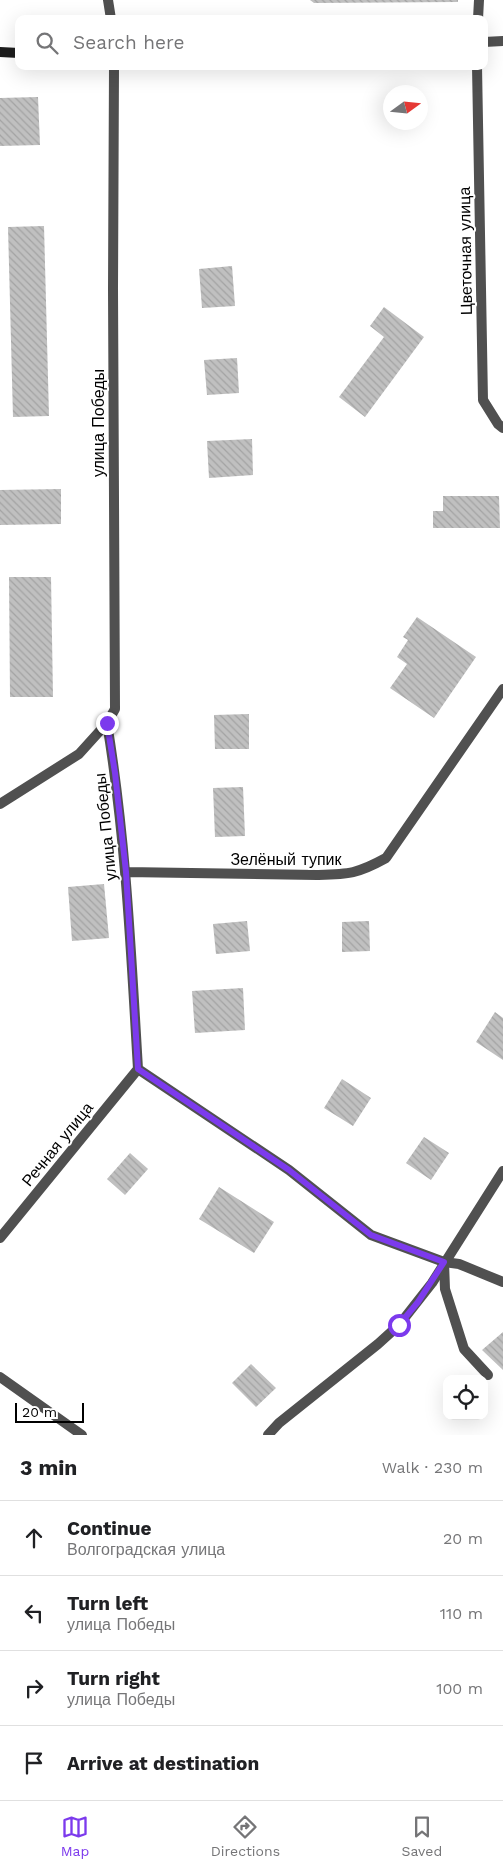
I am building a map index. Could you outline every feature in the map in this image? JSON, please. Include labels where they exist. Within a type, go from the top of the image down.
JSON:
[{"type":"main road","points":[[0,52],[15,53]]},
{"type":"street","points":[[108,0],[110,15]]},
{"type":"street","points":[[478,15],[480,0]]},
{"type":"street","points":[[488,42],[503,41]]},
{"type":"street","name":"улица Победы","points":[[114,70],[115,709],[107,723],[115,773],[126,872],[138,1069]]},
{"type":"street","name":"Цветочная улица","points":[[477,70],[483,400],[498,424],[503,428]]},
{"type":"street","name":"Зелёный тупик","points":[[126,872],[317,875],[348,874],[365,870],[386,858],[503,689]]},
{"type":"street","points":[[0,804],[79,754],[107,723]]},
{"type":"street","points":[[138,1069],[289,1170],[371,1235],[444,1262],[459,1264],[503,1282]]},
{"type":"street","name":"Речная улица","points":[[0,1238],[138,1069]]},
{"type":"street","points":[[268,1435],[294,1411],[399,1325],[418,1302],[503,1171]]},
{"type":"street","points":[[444,1262],[446,1289],[464,1349],[488,1375]]},
{"type":"street","points":[[0,1377],[82,1435]]},
{"type":"building","points":[[310,0],[458,0],[458,2],[314,3]]},
{"type":"building","points":[[38,97],[40,145],[0,146],[0,98]]},
{"type":"building","points":[[44,226],[49,416],[13,417],[8,227]]},
{"type":"building","points":[[232,266],[235,306],[202,308],[199,269]]},
{"type":"building","points":[[384,307],[424,337],[365,417],[339,397],[384,337],[370,326]]},
{"type":"building","points":[[237,358],[239,393],[207,395],[204,360]]},
{"type":"building","points":[[252,439],[253,475],[209,478],[207,441]]},
{"type":"building","points":[[61,489],[61,524],[0,525],[0,490]]},
{"type":"building","points":[[443,496],[499,496],[500,528],[433,528],[433,511],[443,511]]},
{"type":"building","points":[[9,577],[51,577],[53,697],[10,697]]},
{"type":"building","points":[[417,617],[476,657],[434,718],[390,688],[407,664],[397,657],[408,640],[403,637]]},
{"type":"building","points":[[249,714],[249,749],[215,749],[214,715]]},
{"type":"building","points":[[243,787],[245,836],[215,837],[213,788]]},
{"type":"building","points":[[104,884],[109,938],[72,941],[68,887]]},
{"type":"building","points":[[247,921],[250,951],[216,954],[213,924]]},
{"type":"building","points":[[369,921],[370,951],[342,952],[342,922]]},
{"type":"building","points":[[243,988],[245,1030],[195,1033],[192,991]]},
{"type":"building","points":[[495,1012],[503,1018],[503,1060],[476,1042]]},
{"type":"building","points":[[342,1079],[371,1098],[353,1126],[324,1108]]},
{"type":"building","points":[[424,1137],[449,1153],[431,1180],[406,1163]]},
{"type":"building","points":[[130,1153],[148,1169],[125,1195],[107,1179]]},
{"type":"building","points":[[219,1187],[274,1222],[254,1253],[199,1219]]},
{"type":"building","points":[[503,1332],[503,1370],[482,1350]]},
{"type":"building","points":[[251,1364],[276,1388],[256,1407],[232,1383]]},
{"type":"route","points":[[107,723],[115,773],[126,872],[138,1069],[289,1170],[371,1235],[444,1262],[432,1283],[399,1325]]}]
